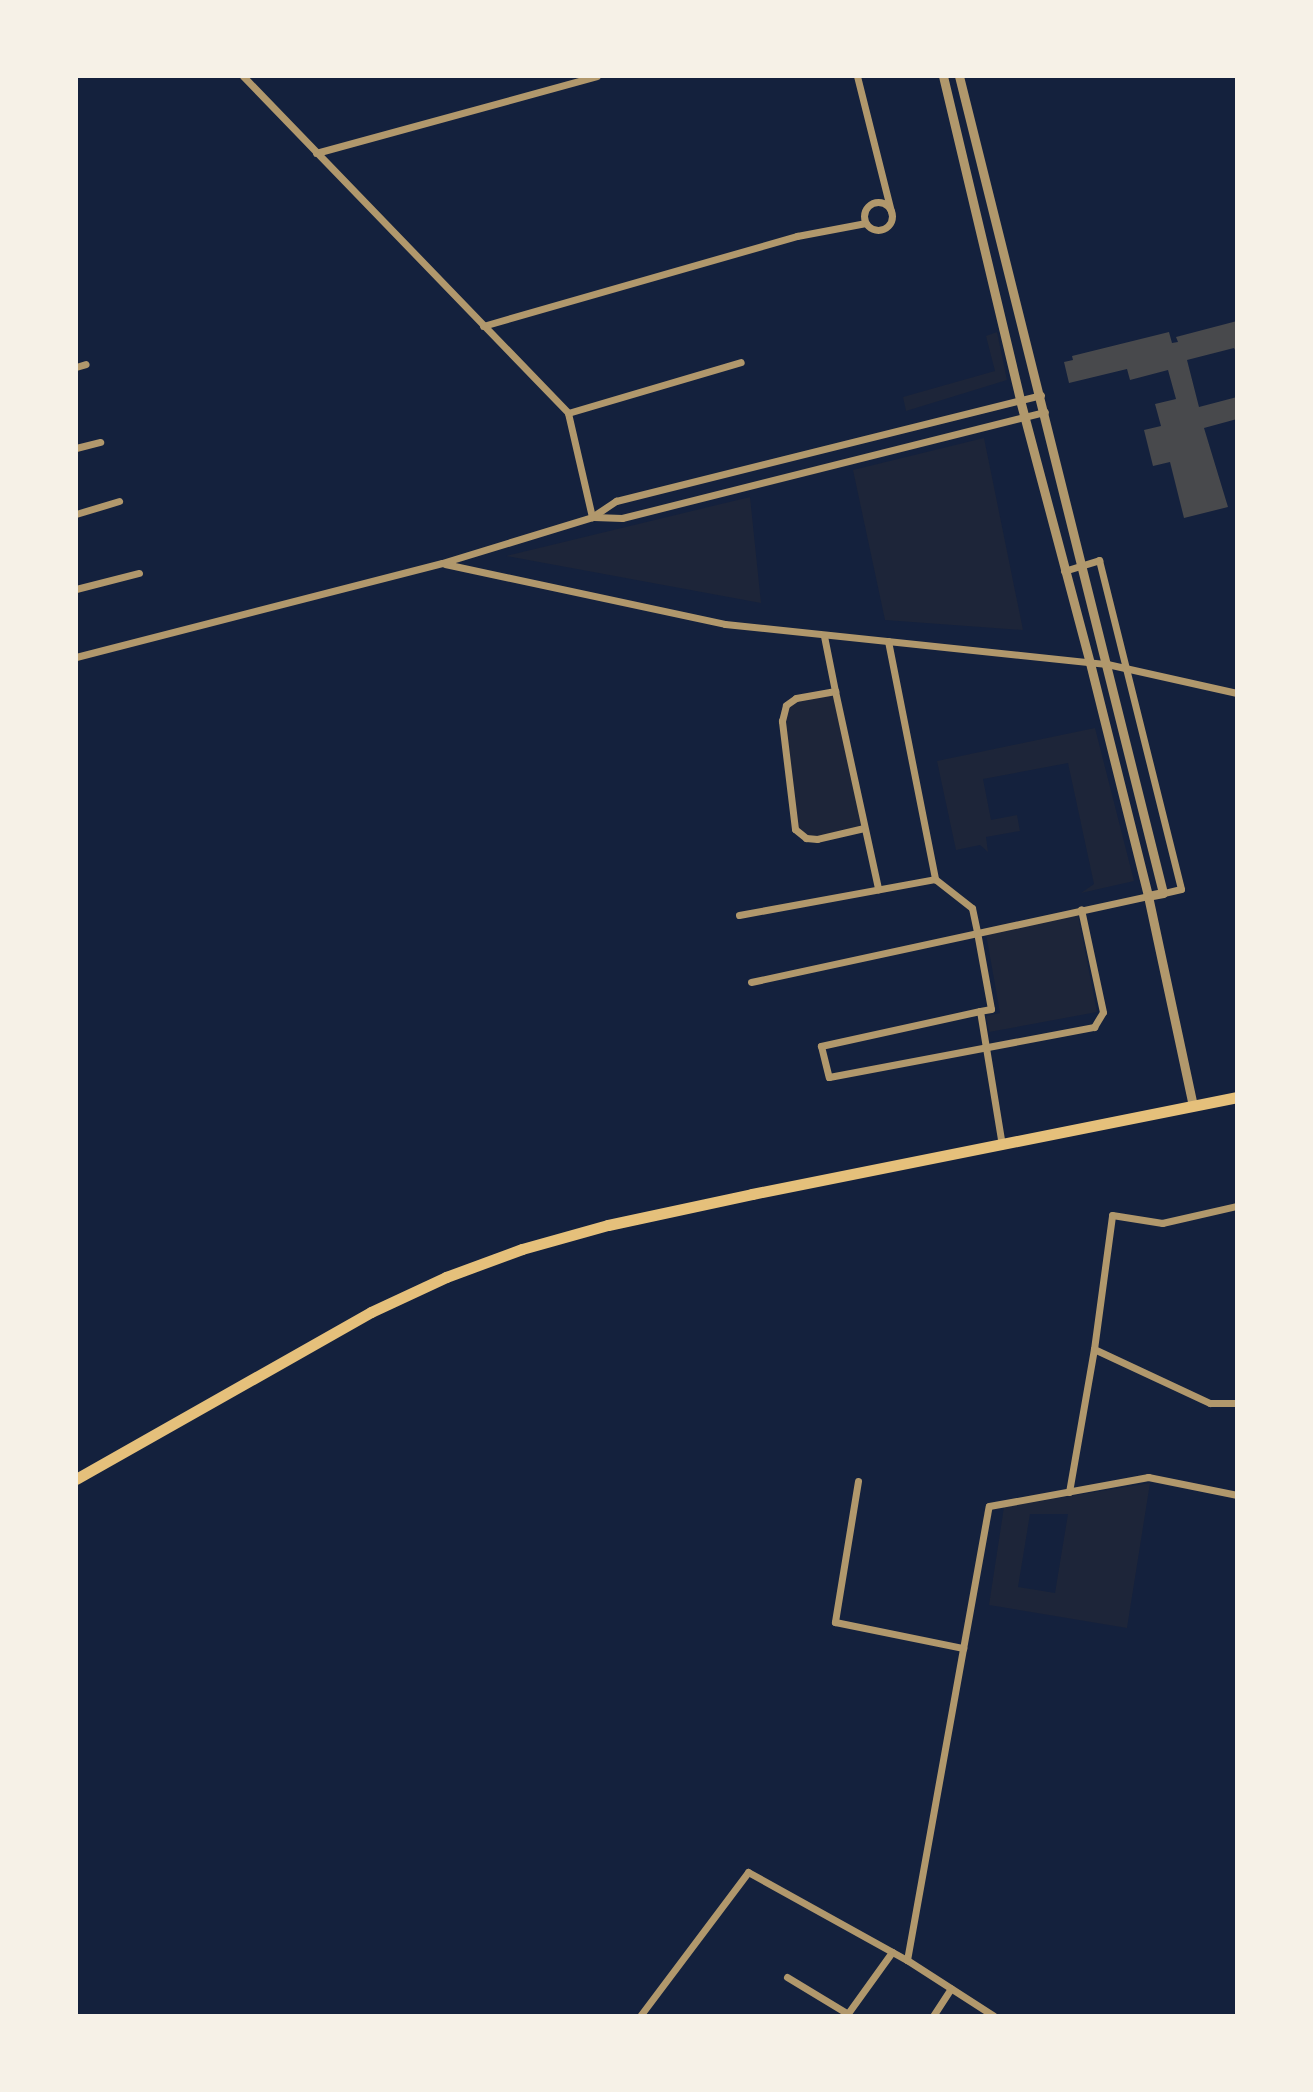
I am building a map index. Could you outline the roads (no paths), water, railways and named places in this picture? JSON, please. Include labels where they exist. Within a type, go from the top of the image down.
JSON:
[{"type":"main road","points":[[76,1479],[371,1312],[484,1262],[608,1225],[1237,1097]]},
{"type":"street","points":[[243,76],[568,413],[592,517]]},
{"type":"street","points":[[316,153],[597,76]]},
{"type":"street","points":[[857,76],[891,211],[890,223],[885,229],[874,230],[866,223],[865,212],[871,205],[884,204],[891,211]]},
{"type":"street","points":[[943,76],[1024,417],[1148,896],[1193,1106]]},
{"type":"street","points":[[959,76],[1042,395],[1163,893]]},
{"type":"street","points":[[483,326],[797,236],[866,223]]},
{"type":"street","points":[[568,413],[741,362]]},
{"type":"street","points":[[76,367],[86,364]]},
{"type":"street","points":[[76,657],[442,563],[592,517],[616,501],[1042,395]]},
{"type":"street","points":[[592,517],[622,518],[1046,412]]},
{"type":"street","points":[[76,448],[100,442]]},
{"type":"street","points":[[76,514],[119,501]]},
{"type":"street","points":[[751,982],[1181,889],[1129,669],[1099,560],[1064,571]]},
{"type":"street","points":[[442,563],[725,624],[1107,664],[1237,693]]},
{"type":"street","points":[[76,589],[139,573]]},
{"type":"street","points":[[824,636],[878,889]]},
{"type":"street","points":[[888,641],[935,879],[972,908],[991,1009],[821,1046],[829,1077],[1094,1027],[1103,1012],[1081,909]]},
{"type":"street","points":[[835,691],[796,698],[786,705],[782,721],[795,829],[806,838],[817,839],[864,828]]},
{"type":"street","points":[[739,915],[935,879]]},
{"type":"street","points":[[980,1011],[1002,1145]]},
{"type":"street","points":[[1069,1492],[1094,1349],[1112,1215],[1162,1223],[1237,1206]]},
{"type":"street","points":[[1094,1349],[1210,1403],[1237,1403]]},
{"type":"street","points":[[907,1960],[989,1506],[1148,1477],[1237,1495]]},
{"type":"street","points":[[858,1481],[835,1622],[963,1648]]},
{"type":"street","points":[[640,2016],[748,1872],[907,1960],[994,2016]]},
{"type":"street","points":[[787,1977],[847,2015],[892,1952]]},
{"type":"street","points":[[933,2016],[951,1988]]}]
